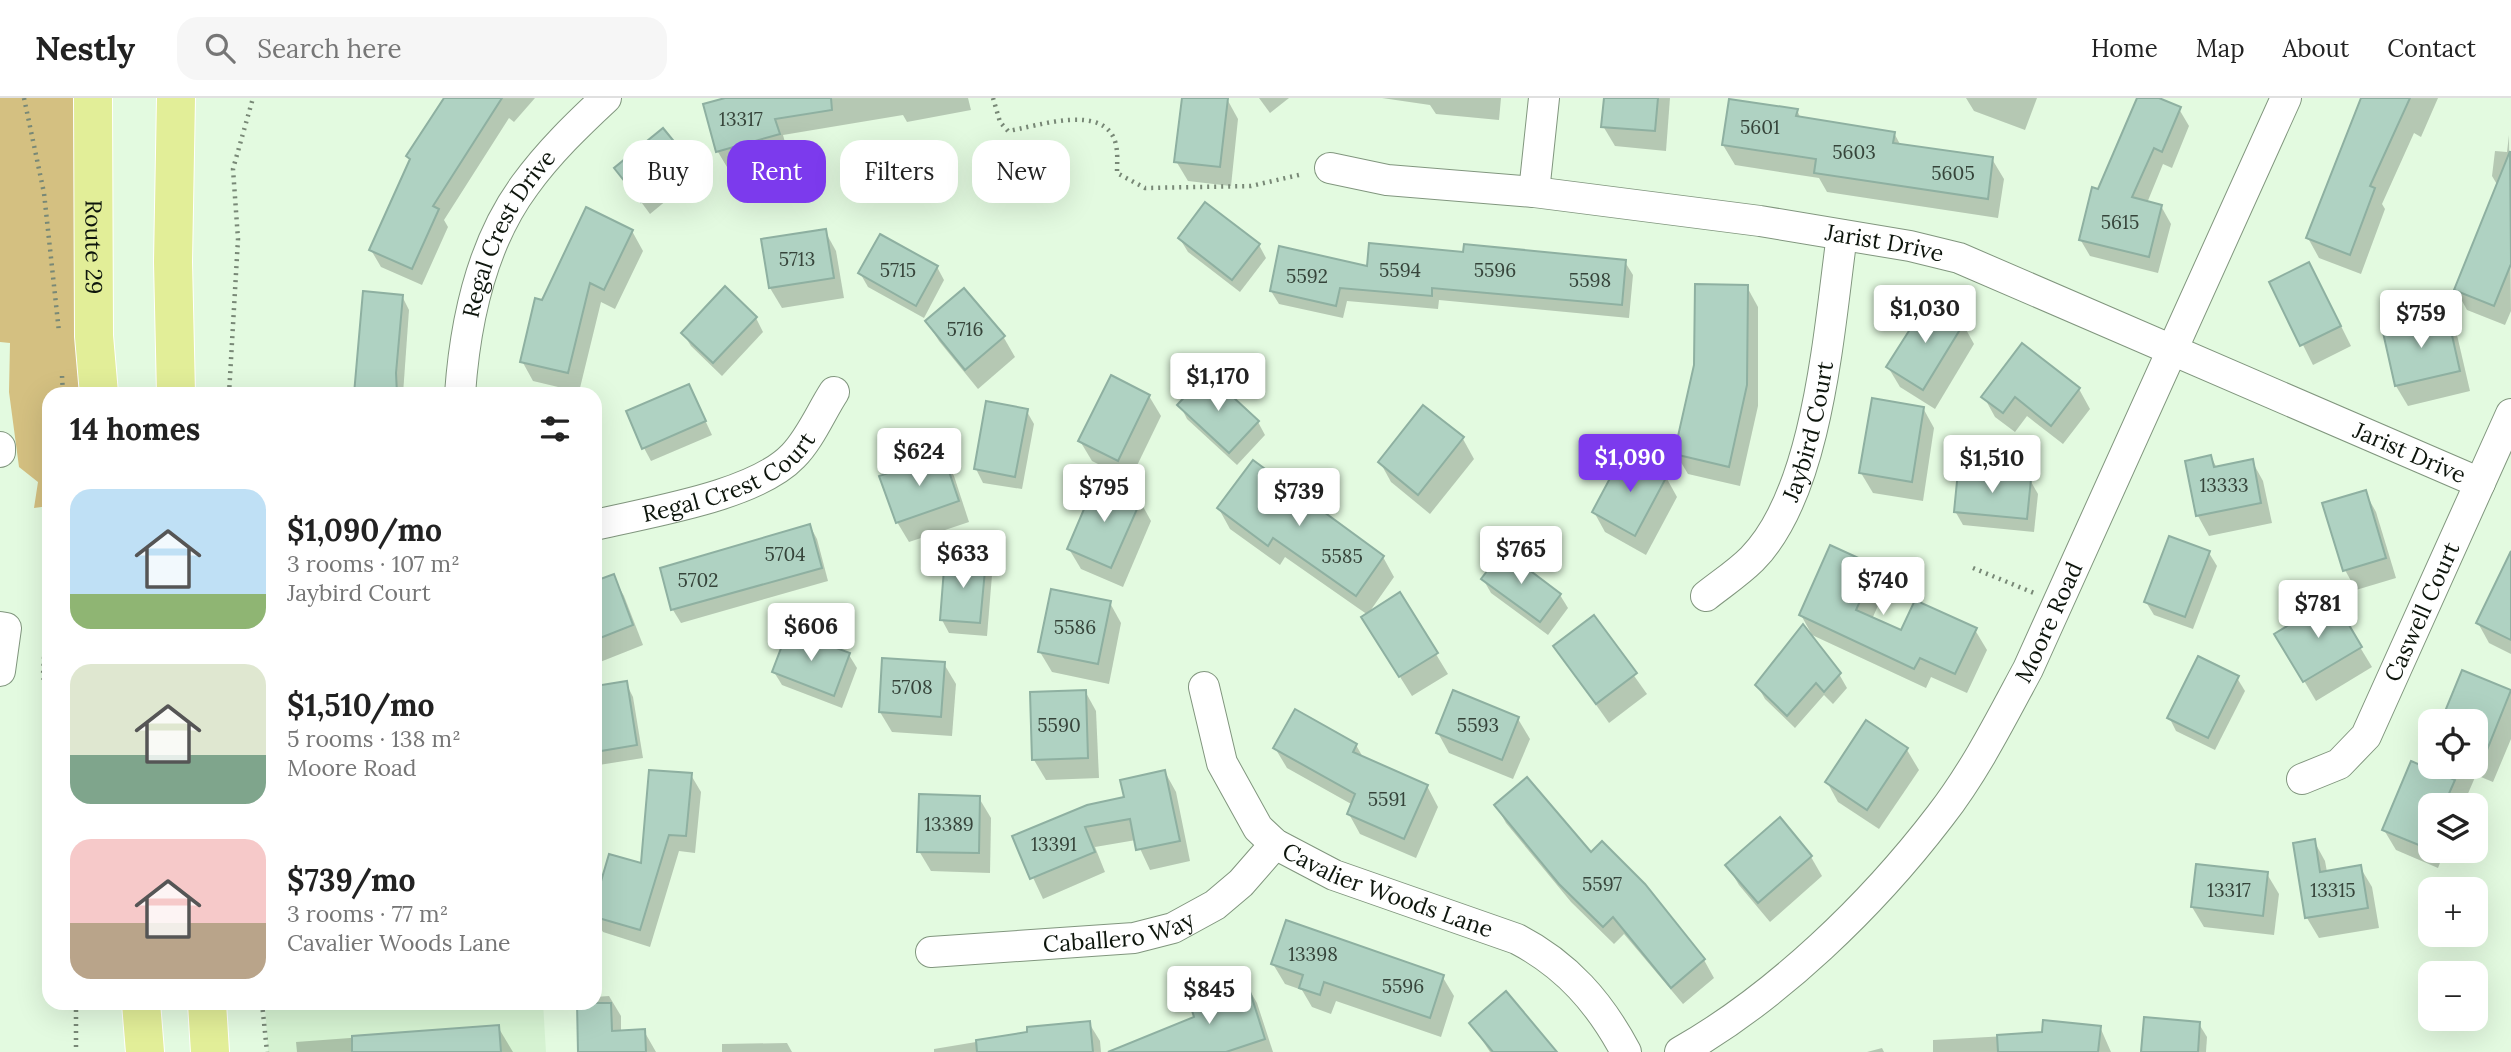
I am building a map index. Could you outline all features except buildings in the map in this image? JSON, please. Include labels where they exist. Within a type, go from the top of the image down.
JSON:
[{"type":"main road","name":"Route 29","points":[[93,98],[94,336],[98,387]]},
{"type":"main road","points":[[176,98],[173,262],[176,387]]},
{"type":"main road","points":[[142,1010],[145,1052]]},
{"type":"main road","points":[[207,1010],[210,1052]]},
{"type":"street","name":"Regal Crest Drive","points":[[460,387],[463,345],[477,290],[496,238],[523,187],[560,141],[606,98]]},
{"type":"street","points":[[1534,192],[1544,98]]},
{"type":"street","name":"Moore Road","points":[[1680,1052],[1760,996],[1808,957],[1877,892],[1941,815],[1987,746],[2057,604],[2286,98]]},
{"type":"street","name":"Jarist Drive","points":[[1330,168],[1387,180],[1534,192],[1842,235],[1910,246],[1959,258],[2480,483]]},
{"type":"street","name":"Jaybird Court","points":[[1706,596],[1752,558],[1773,529],[1790,495],[1820,388],[1842,235]]},
{"type":"street","name":"Regal Crest Court","points":[[602,523],[702,500],[762,478],[793,456],[834,392]]},
{"type":"street","name":"Caswell Court","points":[[2302,779],[2339,764],[2366,736],[2511,414]]},
{"type":"street","points":[[0,671],[3,627]]},
{"type":"street","name":"Cavalier Woods Lane","points":[[1204,687],[1222,763],[1258,828],[1275,844],[1334,875],[1517,939],[1538,950],[1584,988],[1626,1052]]},
{"type":"street","name":"Caballero Way","points":[[931,952],[1134,938],[1173,928],[1224,898],[1275,844]]},
{"type":"path","points":[[24,98],[44,193],[60,336]]},
{"type":"path","points":[[229,387],[238,239],[233,169],[253,98]]},
{"type":"path","points":[[992,98],[1000,122],[1008,131],[1080,118],[1102,126],[1112,135],[1116,145],[1117,173],[1145,188],[1251,186],[1330,168]]},
{"type":"path","points":[[62,371],[63,387]]},
{"type":"path","points":[[1973,568],[2057,604]]},
{"type":"path","points":[[76,1010],[76,1052]]},
{"type":"path","points":[[263,1010],[267,1052]]},
{"type":"shaded area","points":[[0,98],[106,98],[95,387],[42,387],[42,507],[34,508],[38,482],[19,467],[9,392],[10,343],[0,342]]},
{"type":"shaded area","points":[[265,1010],[543,1010],[546,1052],[268,1052]]}]
